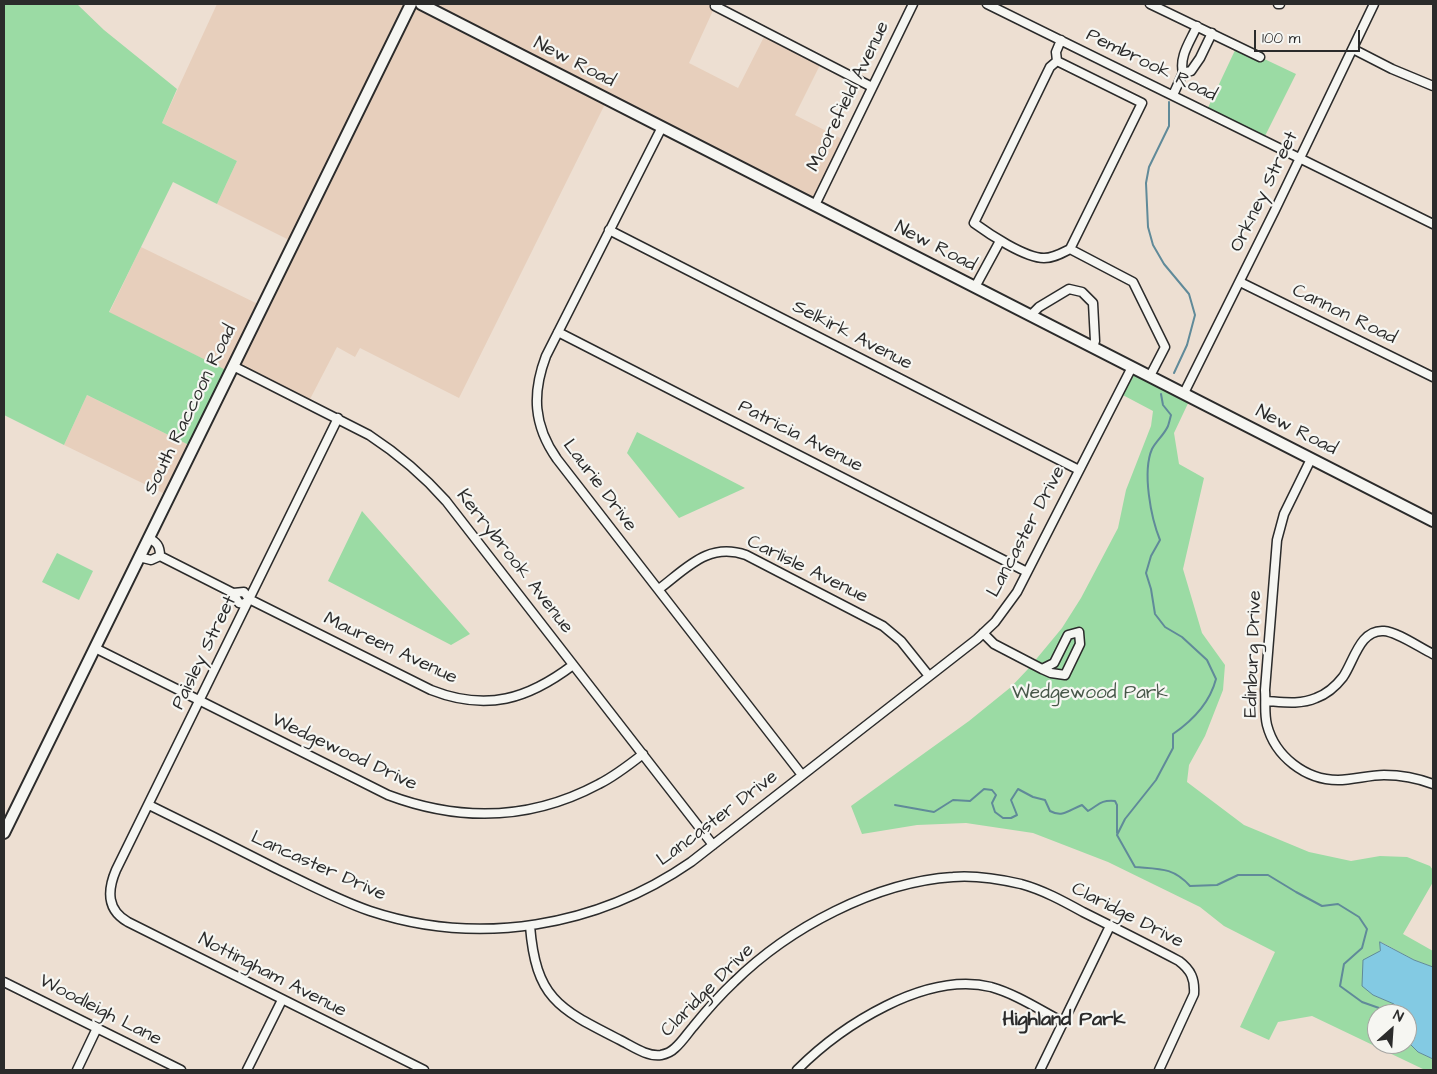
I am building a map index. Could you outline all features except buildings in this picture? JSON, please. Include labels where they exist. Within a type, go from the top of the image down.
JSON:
[{"type":"street","name":"South Raccoon Road","points":[[4,833],[411,4]]},
{"type":"street","name":"New Road","points":[[422,4],[1433,521]]},
{"type":"street","name":"Moorefield Avenue","points":[[815,205],[913,4]]},
{"type":"street","name":"Pembrook Road","points":[[987,4],[1433,224]]},
{"type":"street","points":[[1150,4],[1260,57]]},
{"type":"street","name":"Orkney Street","points":[[1184,393],[1240,282],[1374,4]]},
{"type":"street","points":[[715,6],[872,87]]},
{"type":"street","points":[[1173,95],[1183,73],[1182,57],[1197,26]]},
{"type":"street","points":[[1183,73],[1191,71],[1212,34]]},
{"type":"street","points":[[1057,61],[1056,52],[1060,40]]},
{"type":"street","points":[[1353,49],[1392,69],[1433,86]]},
{"type":"street","points":[[1057,61],[1142,103],[1070,249],[1058,256],[1043,258],[1000,241],[974,223],[1050,66],[1057,61]]},
{"type":"street","name":"Laurie Drive","points":[[662,127],[546,356],[538,382],[537,408],[545,438],[557,459],[802,775]]},
{"type":"street","name":"Selkirk Avenue","points":[[609,230],[1079,470]]},
{"type":"street","points":[[975,287],[1000,241]]},
{"type":"street","points":[[1070,249],[1133,282],[1165,346],[1150,376]]},
{"type":"street","name":"Cannon Road","points":[[1240,282],[1433,377]]},
{"type":"street","points":[[1032,316],[1039,308],[1069,289],[1082,292],[1093,303],[1095,341],[1093,347]]},
{"type":"street","name":"Patricia Avenue","points":[[558,332],[1027,572]]},
{"type":"street","name":"Kerrybrook Avenue","points":[[233,366],[369,435],[390,449],[431,484],[713,845]]},
{"type":"street","name":"Lancaster Drive","points":[[149,805],[329,894],[371,911],[411,922],[448,928],[492,929],[530,926],[589,913],[636,894],[676,872],[713,845],[983,633],[1007,607],[1027,572],[1132,367]]},
{"type":"street","name":"Paisley Street","points":[[111,904],[109,896],[112,881],[338,418]]},
{"type":"street","name":"Edinburg Drive","points":[[1311,459],[1284,514],[1277,540],[1265,690],[1267,725],[1274,742],[1286,758],[1306,772],[1321,778],[1334,780],[1395,775],[1433,784]]},
{"type":"street","points":[[139,557],[151,560],[160,556],[157,543],[148,538]]},
{"type":"street","name":"Carlisle Avenue","points":[[658,590],[698,559],[708,554],[725,551],[737,552],[883,626],[901,641],[928,676]]},
{"type":"street","name":"Maureen Avenue","points":[[160,556],[233,593],[244,592],[250,599],[432,690],[459,699],[488,701],[520,696],[554,680],[574,665]]},
{"type":"street","points":[[983,633],[994,644],[1042,669],[1051,673],[1065,675],[1080,644],[1079,632],[1068,635],[1054,662],[1042,669]]},
{"type":"street","points":[[1266,701],[1288,703],[1318,698],[1330,690],[1343,677],[1362,642],[1372,633],[1388,632],[1433,654]]},
{"type":"street","name":"Wedgewood Drive","points":[[95,648],[388,795],[425,807],[456,813],[503,814],[552,804],[600,784],[643,754]]},
{"type":"street","name":"Claridge Drive","points":[[530,926],[537,970],[547,989],[558,1003],[594,1027],[646,1053],[661,1055],[674,1049],[723,992],[750,967],[810,924],[833,912],[868,897],[925,880],[954,877],[1000,880],[1043,892],[1179,961],[1190,970],[1195,986],[1192,1000],[1159,1070]]},
{"type":"street","name":"Nottingham Avenue","points":[[111,904],[119,917],[128,922],[424,1070]]},
{"type":"street","points":[[1040,1070],[1110,926]]},
{"type":"street","name":"Woodleigh Lane","points":[[4,982],[181,1070]]},
{"type":"street","points":[[797,1070],[822,1047],[866,1016],[916,994],[952,985],[970,984],[1001,991],[1063,1022]]},
{"type":"street","points":[[246,1070],[282,1000]]},
{"type":"street","points":[[77,1070],[97,1028]]},
{"type":"shaded area","points":[[217,4],[716,4],[689,63],[738,88],[766,33],[822,61],[795,115],[846,141],[815,205],[607,100],[459,398],[360,348],[355,357],[337,347],[308,403],[233,366],[230,372],[109,313],[141,247],[262,306],[293,242],[217,204],[237,161],[162,123]]},
{"type":"shaded area","points":[[87,395],[193,447],[169,496],[64,445]]},
{"type":"green space","points":[[4,4],[77,4],[104,30],[177,89],[162,123],[237,161],[217,204],[173,182],[109,312],[230,372],[193,447],[87,395],[64,445],[4,415]]},
{"type":"green space","points":[[1237,46],[1296,74],[1263,140],[1206,112]]},
{"type":"green space","name":"Wedgewood Park","points":[[1132,367],[1191,397],[1174,433],[1179,464],[1204,478],[1183,569],[1202,633],[1225,665],[1223,690],[1205,736],[1189,765],[1187,782],[1244,825],[1309,852],[1351,861],[1380,856],[1407,857],[1430,866],[1433,870],[1433,882],[1403,934],[1433,951],[1433,967],[1414,960],[1381,942],[1373,995],[1394,1004],[1367,1004],[1367,1042],[1312,1016],[1278,1022],[1269,1040],[1240,1027],[1275,952],[1224,926],[1200,907],[1108,862],[1033,833],[966,823],[917,825],[862,834],[851,806],[969,721],[1011,687],[1062,628],[1081,598],[1118,528],[1126,490],[1151,426],[1153,411],[1119,393]]},
{"type":"green space","points":[[637,432],[745,488],[679,518],[627,453]]},
{"type":"green space","points":[[362,511],[470,634],[451,645],[328,581]]},
{"type":"green space","points":[[57,553],[93,571],[79,600],[42,582]]},
{"type":"green space","points":[[1417,1051],[1433,1059],[1433,1070],[1425,1070],[1392,1054],[1417,1054]]},
{"type":"water","points":[[1380,942],[1414,960],[1433,967],[1433,1059],[1417,1051],[1417,1004],[1394,1004],[1373,995],[1362,986],[1363,960],[1380,951]]},
{"type":"waterway","points":[[1169,102],[1169,126],[1149,167],[1146,183],[1148,227],[1153,245],[1164,264],[1189,294],[1195,315],[1187,345],[1174,373]]},
{"type":"waterway","points":[[1161,394],[1163,405],[1171,415],[1168,426],[1152,449],[1149,459],[1149,495],[1160,540],[1151,556],[1146,573],[1155,614],[1165,627],[1182,637],[1207,660],[1216,679],[1205,703],[1187,723],[1173,734],[1173,748],[1156,780],[1125,819],[1117,835],[1135,867],[1171,872],[1178,875],[1190,886],[1217,885],[1238,875],[1268,875],[1322,906],[1338,904],[1359,917],[1367,929],[1362,948],[1344,964],[1340,986],[1368,1004]]},
{"type":"waterway","points":[[895,805],[934,812],[953,800],[970,801],[984,789],[992,790],[996,795],[992,803],[995,812],[1003,818],[1011,818],[1017,815],[1011,800],[1018,789],[1033,797],[1045,800],[1050,811],[1059,814],[1082,805],[1088,811],[1103,802],[1115,801],[1117,805],[1117,833]]},
{"type":"district","name":"Highland Park","points":[[1064,1021]]}]
